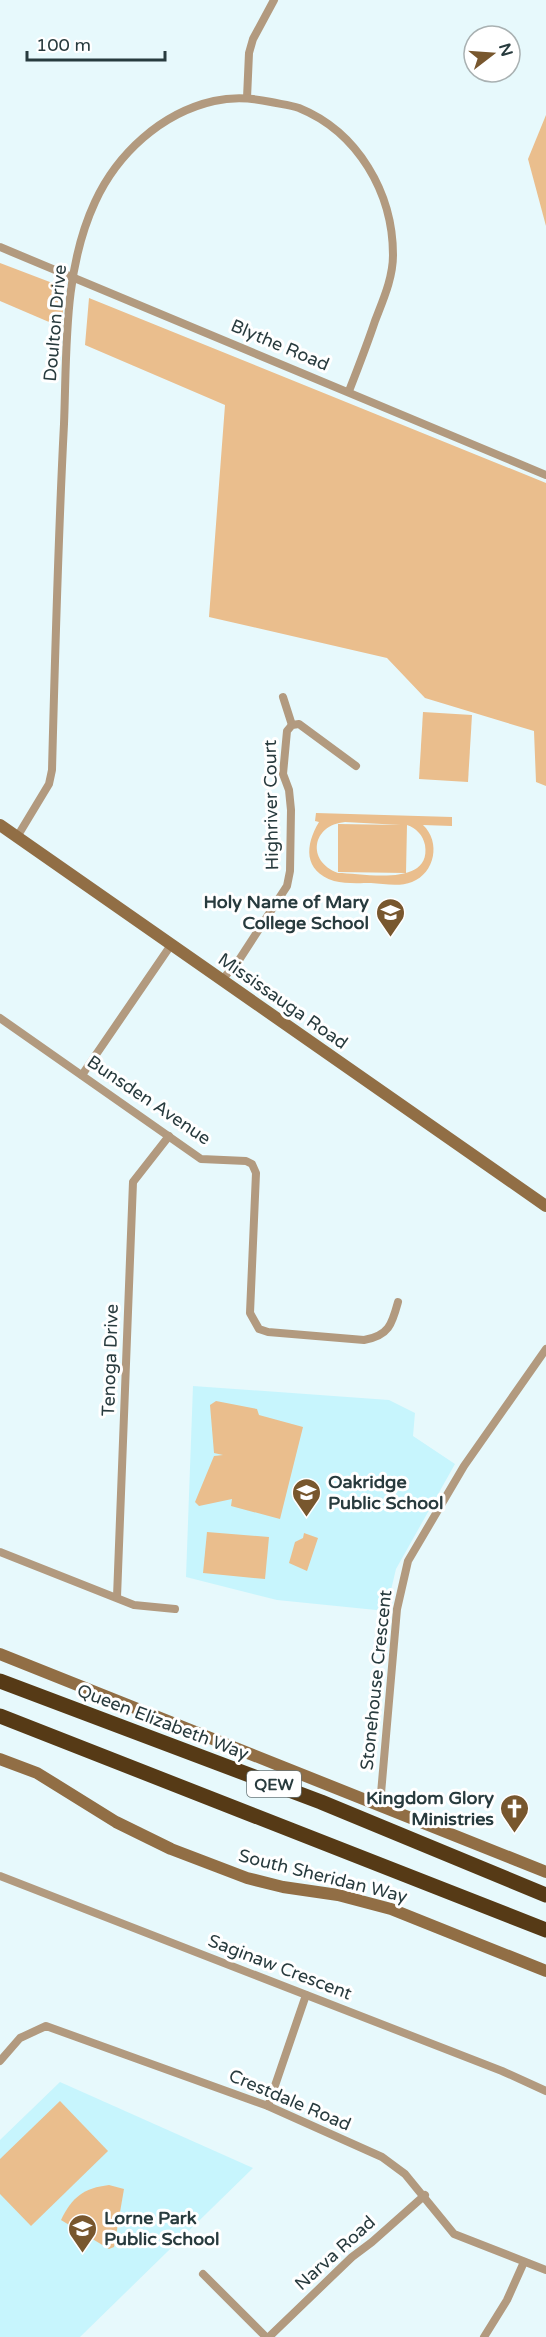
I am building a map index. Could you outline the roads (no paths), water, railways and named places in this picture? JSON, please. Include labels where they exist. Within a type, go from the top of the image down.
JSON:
[{"type":"highway","name":"Queen Elizabeth Way","points":[[0,1681],[321,1802],[546,1895]]},
{"type":"highway","name":"QEW","points":[[0,1716],[546,1930]]},
{"type":"street","points":[[247,98],[251,46],[274,0]]},
{"type":"street","name":"Doulton Drive","points":[[17,837],[49,784],[52,770],[60,501],[72,276],[85,229],[98,196],[114,170],[144,136],[193,107],[216,100],[247,98],[297,107],[317,117],[343,136],[362,158],[377,179],[380,188],[392,231],[393,257],[391,278],[349,392]]},
{"type":"street","name":"Blythe Road","points":[[0,247],[546,475]]},
{"type":"street","points":[[283,698],[292,725]]},
{"type":"street","name":"Highriver Court","points":[[222,980],[239,960],[287,886],[290,871],[291,810],[289,790],[283,774],[287,731],[292,725],[299,724],[356,766]]},
{"type":"street","name":"Mississauga Road","points":[[0,825],[546,1206]]},
{"type":"street","points":[[82,1075],[171,945]]},
{"type":"street","name":"Bunsden Avenue","points":[[0,1018],[201,1158],[246,1161],[252,1164],[256,1173],[250,1313],[259,1329],[268,1332],[353,1340],[375,1339],[391,1327],[398,1302]]},
{"type":"street","name":"Tenoga Drive","points":[[117,1597],[133,1182],[169,1136]]},
{"type":"street","name":"Stonehouse Crescent","points":[[380,1805],[397,1609],[408,1561],[464,1466],[546,1349]]},
{"type":"street","points":[[0,1552],[134,1605],[175,1609]]},
{"type":"street","points":[[0,1654],[546,1872]]},
{"type":"street","name":"South Sheridan Way","points":[[0,1759],[37,1773],[116,1822],[171,1849],[247,1878],[283,1887],[338,1895],[391,1909],[546,1971]]},
{"type":"street","name":"Saginaw Crescent","points":[[0,1876],[502,2071],[546,2091]]},
{"type":"street","points":[[268,2106],[306,1995]]},
{"type":"street","name":"Crestdale Road","points":[[0,2061],[20,2038],[46,2026],[268,2106],[382,2157],[405,2174],[425,2195],[444,2224],[454,2234],[546,2270]]},
{"type":"street","name":"Narva Road","points":[[267,2337],[352,2257],[425,2195]]},
{"type":"street","points":[[484,2337],[507,2300],[524,2262]]},
{"type":"street","points":[[203,2274],[267,2337]]},
{"type":"place","name":"Holy Name of Mary College School","points":[[390,938]]},
{"type":"place","name":"Oakridge Public School","points":[[307,1518]]},
{"type":"place","name":"Kingdom Glory Ministries","points":[[515,1834]]},
{"type":"place","name":"Lorne Park Public School","points":[[83,2254]]}]
